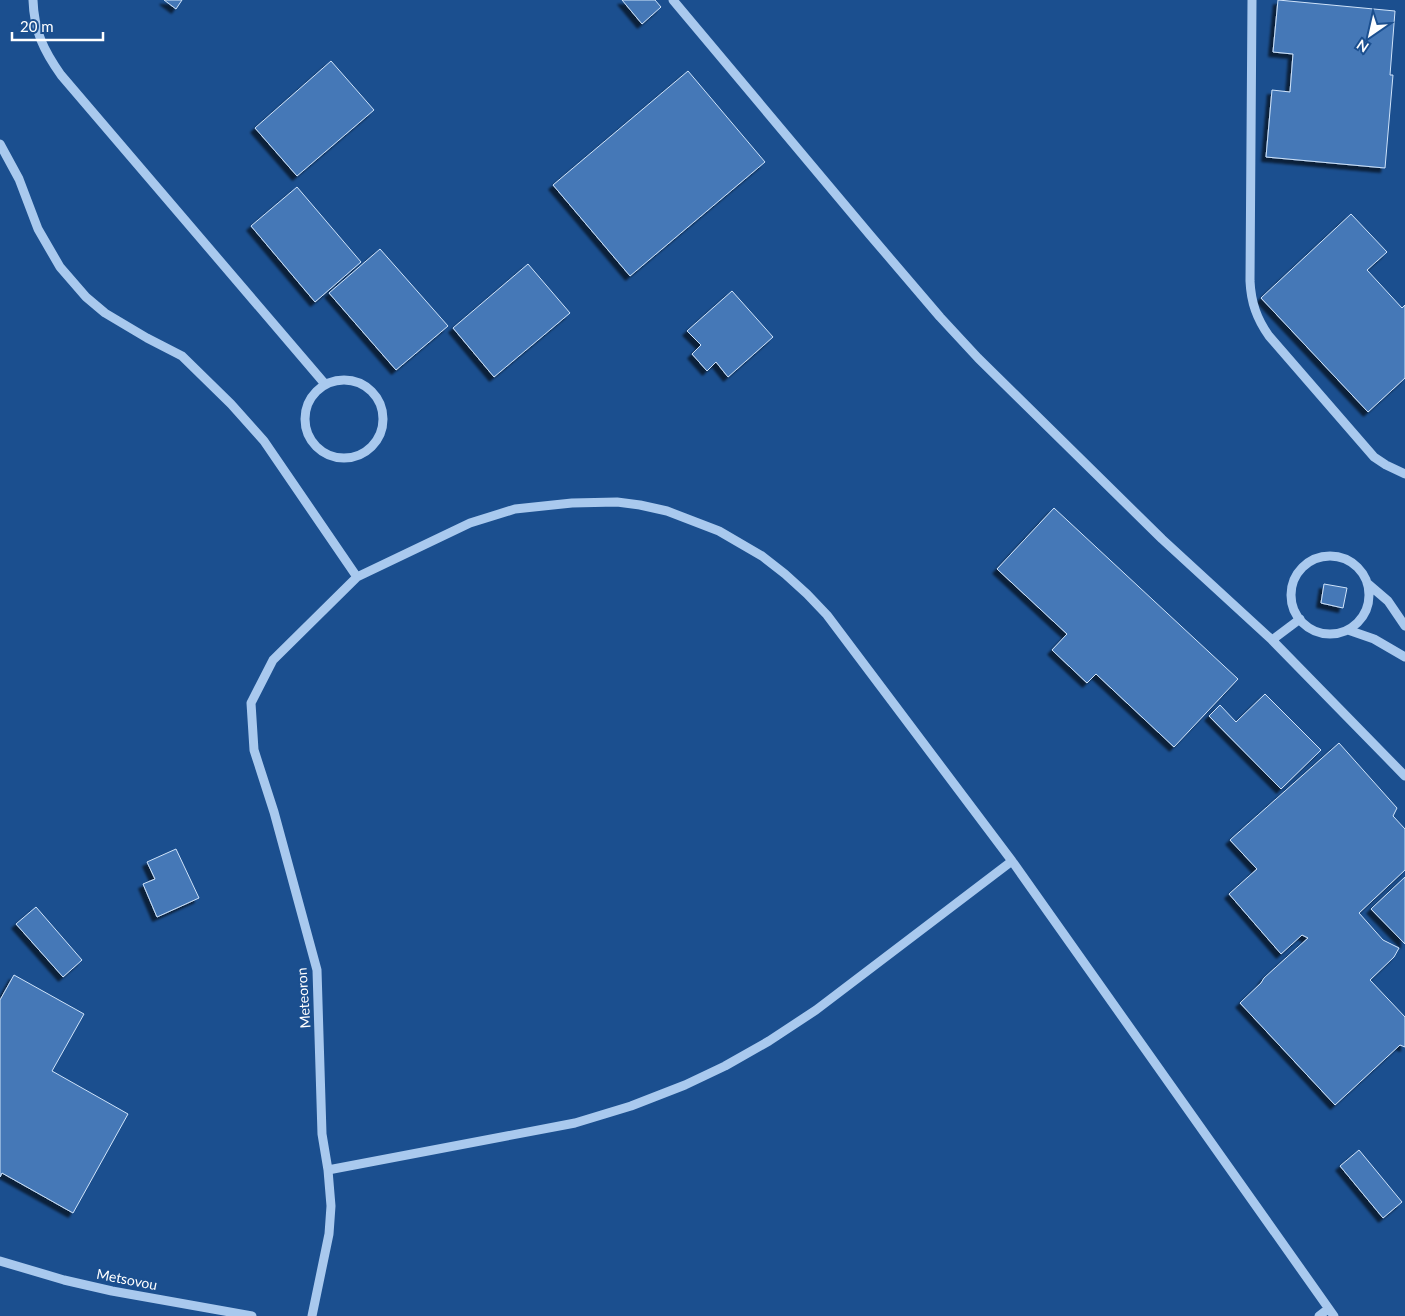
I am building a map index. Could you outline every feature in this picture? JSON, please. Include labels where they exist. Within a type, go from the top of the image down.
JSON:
[{"type":"street","points":[[33,0],[37,32],[46,54],[61,75],[325,384]]},
{"type":"street","points":[[673,0],[895,265],[978,358],[1162,539],[1272,640],[1405,776]]},
{"type":"street","points":[[1252,0],[1250,281],[1253,308],[1260,324],[1269,336],[1374,457],[1405,474]]},
{"type":"street","points":[[0,144],[19,179],[38,229],[60,267],[86,297],[105,313],[182,356],[231,404],[264,441],[357,577]]},
{"type":"street","points":[[338,380],[351,381],[364,385],[374,393],[384,417],[382,430],[376,442],[367,451],[355,457],[342,459],[330,456],[319,450],[311,440],[306,428],[305,415],[312,398],[325,384],[338,380]]},
{"type":"street","name":"Meteoron","points":[[312,1316],[329,1234],[331,1206],[322,1134],[317,970],[274,812],[254,750],[250,703],[273,660],[357,577],[470,523],[516,509],[572,503],[617,502],[667,511],[719,531],[762,556],[785,574],[827,615],[1012,862],[1331,1312]]},
{"type":"street","points":[[1332,556],[1344,558],[1355,564],[1367,582],[1369,599],[1365,612],[1358,622],[1348,630],[1322,633],[1310,628],[1300,620],[1294,608],[1292,596],[1293,584],[1299,572],[1308,563],[1319,557],[1332,556]]},
{"type":"street","points":[[1367,582],[1388,601],[1405,626]]},
{"type":"street","points":[[1272,640],[1300,620]]},
{"type":"street","points":[[1348,630],[1374,639],[1405,657]]},
{"type":"street","points":[[328,1170],[575,1123],[631,1106],[725,1066],[769,1041],[816,1010],[1012,862]]},
{"type":"street","name":"Metsovou","points":[[0,1261],[64,1280],[112,1291],[252,1316]]},
{"type":"street","points":[[1320,1316],[1331,1312]]},
{"type":"building","points":[[164,0],[182,0],[176,9]]},
{"type":"building","points":[[622,0],[655,0],[661,7],[642,24]]},
{"type":"building","points":[[1278,0],[1395,11],[1390,75],[1393,75],[1385,168],[1266,157],[1272,90],[1290,92],[1293,54],[1273,52]]},
{"type":"building","points":[[331,61],[374,110],[297,176],[255,128]]},
{"type":"building","points":[[688,71],[765,162],[630,276],[553,185]]},
{"type":"building","points":[[297,187],[361,262],[315,302],[251,226]]},
{"type":"building","points":[[1351,214],[1387,252],[1367,270],[1402,308],[1405,305],[1405,378],[1368,412],[1261,298]]},
{"type":"building","points":[[380,249],[448,326],[396,370],[329,293]]},
{"type":"building","points":[[528,264],[570,313],[494,377],[453,328]]},
{"type":"building","points":[[732,291],[773,337],[728,377],[716,362],[707,371],[692,354],[701,345],[687,331]]},
{"type":"building","points":[[1054,508],[1238,679],[1174,747],[1096,674],[1087,683],[1052,650],[1067,634],[997,569]]},
{"type":"building","points":[[1324,584],[1347,588],[1343,608],[1321,603]]},
{"type":"building","points":[[1265,694],[1321,750],[1281,789],[1209,716],[1220,705],[1236,722]]},
{"type":"building","points":[[1339,743],[1397,808],[1393,816],[1405,829],[1405,870],[1359,913],[1383,940],[1399,948],[1394,957],[1370,980],[1405,1017],[1405,1047],[1400,1045],[1335,1105],[1240,1003],[1308,938],[1302,935],[1281,954],[1229,894],[1257,869],[1230,840]]},
{"type":"building","points":[[176,849],[199,898],[157,917],[143,884],[155,879],[147,862]]},
{"type":"building","points":[[1405,877],[1405,944],[1371,909]]},
{"type":"building","points":[[36,907],[82,960],[63,977],[16,924]]},
{"type":"building","points":[[14,975],[84,1014],[52,1071],[128,1114],[73,1213],[2,1173],[0,1177],[0,1000]]},
{"type":"building","points":[[1359,1150],[1402,1202],[1383,1218],[1340,1166]]}]
